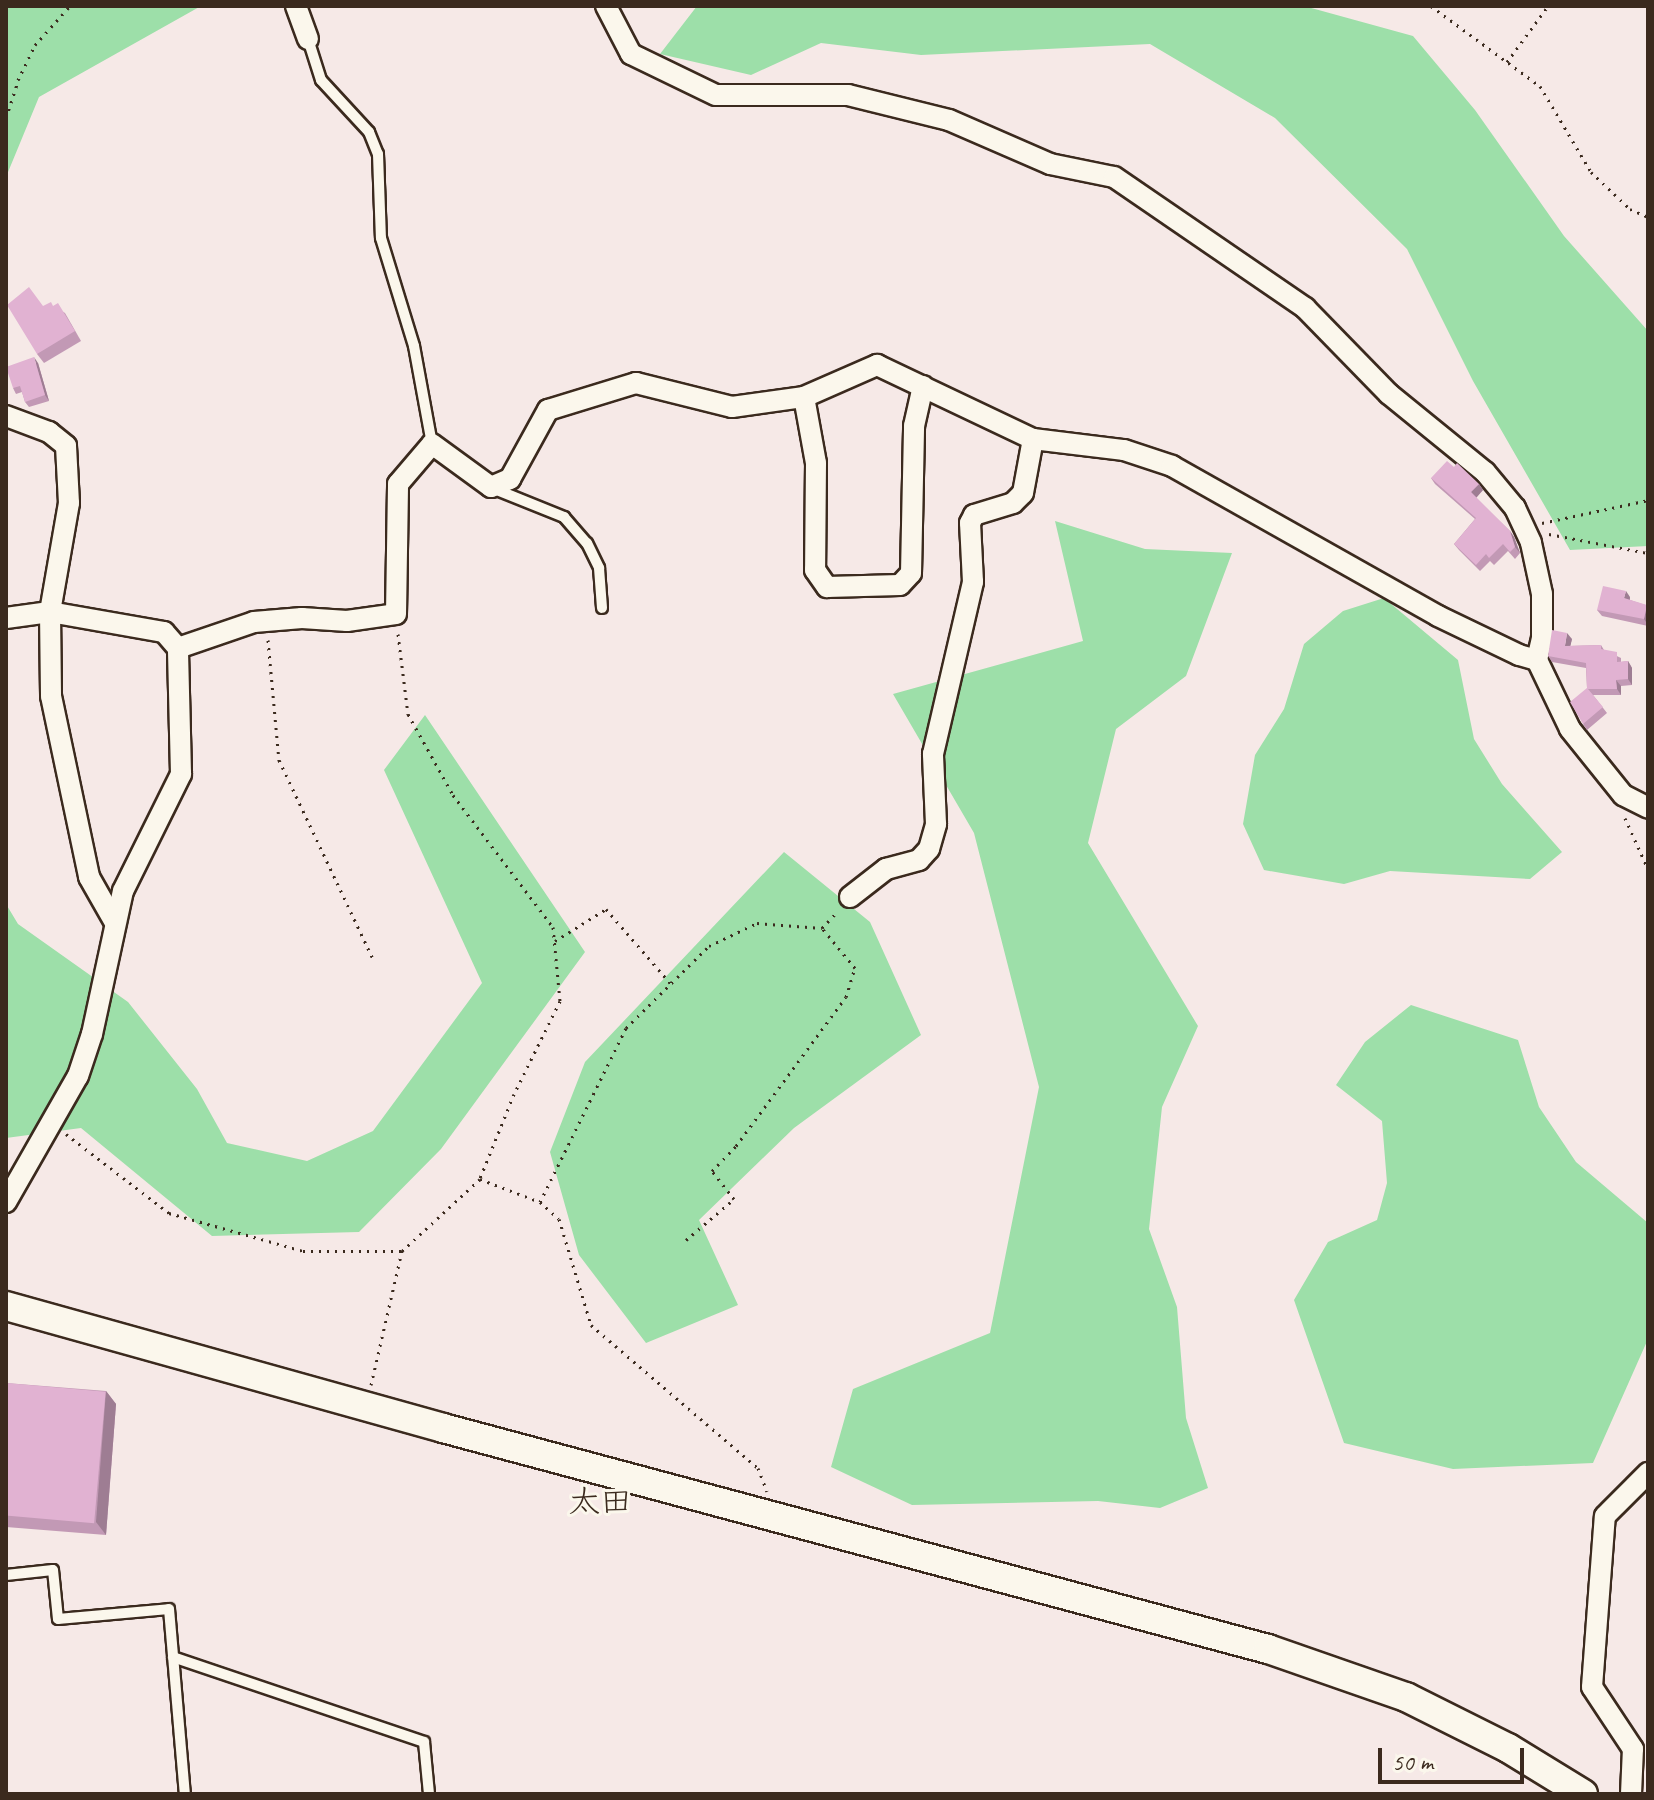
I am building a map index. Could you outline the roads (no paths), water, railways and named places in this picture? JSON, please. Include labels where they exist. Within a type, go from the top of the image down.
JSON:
[{"type":"street","points":[[296,6],[308,39]]},
{"type":"street","points":[[606,6],[631,54],[716,95],[848,95],[949,120],[1050,164],[1114,177],[1305,308],[1389,394],[1485,472],[1515,508],[1525,528],[1542,594],[1542,638],[1537,660],[1570,729],[1623,795],[1648,808]]},
{"type":"street","points":[[178,648],[267,621],[302,618],[347,621],[396,614],[398,484],[432,444],[491,487],[510,479],[548,410],[636,383],[732,407],[804,397],[877,365],[1033,439],[1124,450],[1172,466],[1438,616],[1519,655],[1537,660]]},
{"type":"street","points":[[804,397],[816,463],[815,570],[827,587],[900,585],[911,573],[914,426],[923,386]]},
{"type":"street","points":[[6,416],[49,432],[66,446],[69,503],[50,612],[51,696],[89,877],[114,921]]},
{"type":"street","points":[[850,897],[886,869],[919,860],[929,849],[936,824],[933,754],[973,582],[970,523],[974,515],[1013,503],[1023,493],[1033,439]]},
{"type":"street","points":[[6,618],[50,612],[164,632],[178,648],[181,774],[123,891],[114,921],[92,1034],[78,1076],[6,1202]]},
{"type":"street","points":[[6,1306],[365,1407],[1268,1649],[1406,1697],[1508,1748],[1583,1794]]},
{"type":"street","points":[[1631,1794],[1633,1749],[1592,1687],[1605,1516],[1648,1473]]},
{"type":"lane","points":[[308,39],[321,80],[369,132],[378,154],[381,238],[414,346],[432,444]]},
{"type":"lane","points":[[491,487],[564,517],[587,543],[599,568],[602,608]]},
{"type":"lane","points":[[6,1575],[53,1570],[58,1619],[169,1609],[185,1794]]},
{"type":"lane","points":[[173,1657],[424,1742],[429,1794]]},
{"type":"district","name":"太田","points":[[600,1502]]}]
